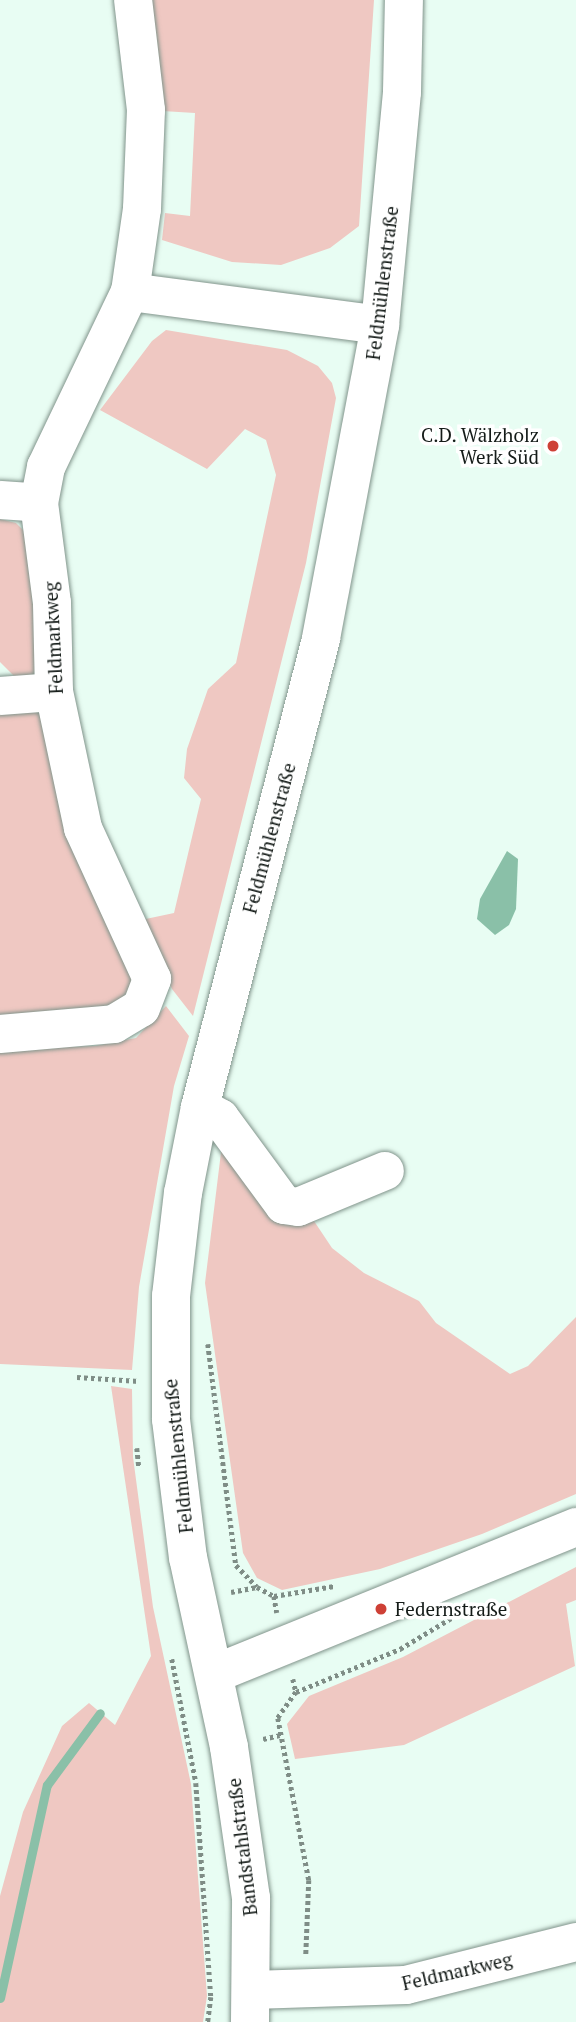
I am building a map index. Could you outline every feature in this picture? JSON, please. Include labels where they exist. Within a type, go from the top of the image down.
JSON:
[{"type":"street","name":"Feldmarkweg","points":[[0,1034],[114,1024],[141,1008],[150,987],[142,953],[83,828],[54,692],[52,603],[39,503],[46,467],[130,292],[142,209],[146,110],[133,0]]},
{"type":"street","name":"Feldmühlenstraße","points":[[214,1674],[188,1558],[168,1381],[171,1296],[183,1193],[200,1107],[321,638],[380,325],[402,92],[404,0]]},
{"type":"street","points":[[130,292],[380,325]]},
{"type":"street","points":[[0,500],[39,503]]},
{"type":"street","points":[[0,695],[54,692]]},
{"type":"street","points":[[200,1107],[220,1118],[284,1205],[298,1207],[385,1171]]},
{"type":"street","points":[[214,1674],[284,1648],[576,1527]]},
{"type":"street","name":"Bandstahlstraße","points":[[214,1674],[242,1819],[251,1898],[251,2006]]},
{"type":"street","name":"Feldmarkweg","points":[[251,2006],[304,1988],[406,1985],[576,1942]]},
{"type":"path","points":[[206,1334],[236,1565],[257,1587],[274,1596],[296,1692]]},
{"type":"path","points":[[77,1377],[168,1381]]},
{"type":"path","points":[[304,1988],[309,1880],[278,1718],[296,1692],[400,1650],[465,1609]]},
{"type":"shaded area","points":[[133,0],[374,0],[359,226],[330,248],[281,265],[232,262],[162,240],[165,213],[190,216],[195,113],[146,110]]},
{"type":"shaded area","points":[[166,330],[287,350],[318,366],[332,383],[336,398],[306,563],[193,1016],[172,989],[141,920],[174,913],[201,799],[184,778],[187,749],[208,689],[236,663],[276,475],[266,440],[245,429],[207,469],[100,410],[152,341]]},
{"type":"shaded area","points":[[0,519],[16,523],[27,534],[38,663],[34,675],[18,680],[0,662]]},
{"type":"shaded area","points":[[0,702],[44,707],[137,978],[121,1004],[0,1020]]},
{"type":"shaded area","points":[[507,851],[518,859],[516,909],[509,925],[495,935],[477,919],[480,899]]},
{"type":"shaded area","points":[[166,1006],[189,1036],[174,1086],[139,1287],[132,1370],[0,1364],[0,1049],[95,1046],[136,1038]]},
{"type":"shaded area","points":[[223,1136],[308,1212],[332,1248],[364,1273],[419,1301],[436,1323],[510,1374],[528,1366],[576,1317],[576,1494],[482,1534],[380,1569],[282,1590],[257,1578],[243,1553],[205,1283]]},
{"type":"shaded area","points":[[111,1386],[132,1389],[133,1457],[153,1607],[191,1784],[207,1996],[203,2022],[0,2022],[0,1896],[23,1812],[62,1726],[89,1703],[115,1725],[151,1656]]},
{"type":"shaded area","points":[[576,1567],[576,1600],[566,1604],[575,1666],[404,1745],[295,1759],[287,1724],[309,1696],[403,1657]]},
{"type":"waterway","points":[[0,1998],[47,1785],[100,1713]]},
{"type":"place","name":"C.D. Wälzholz Werk Süd","points":[[553,446]]},
{"type":"place","name":"Federnstraße","points":[[381,1609]]}]
